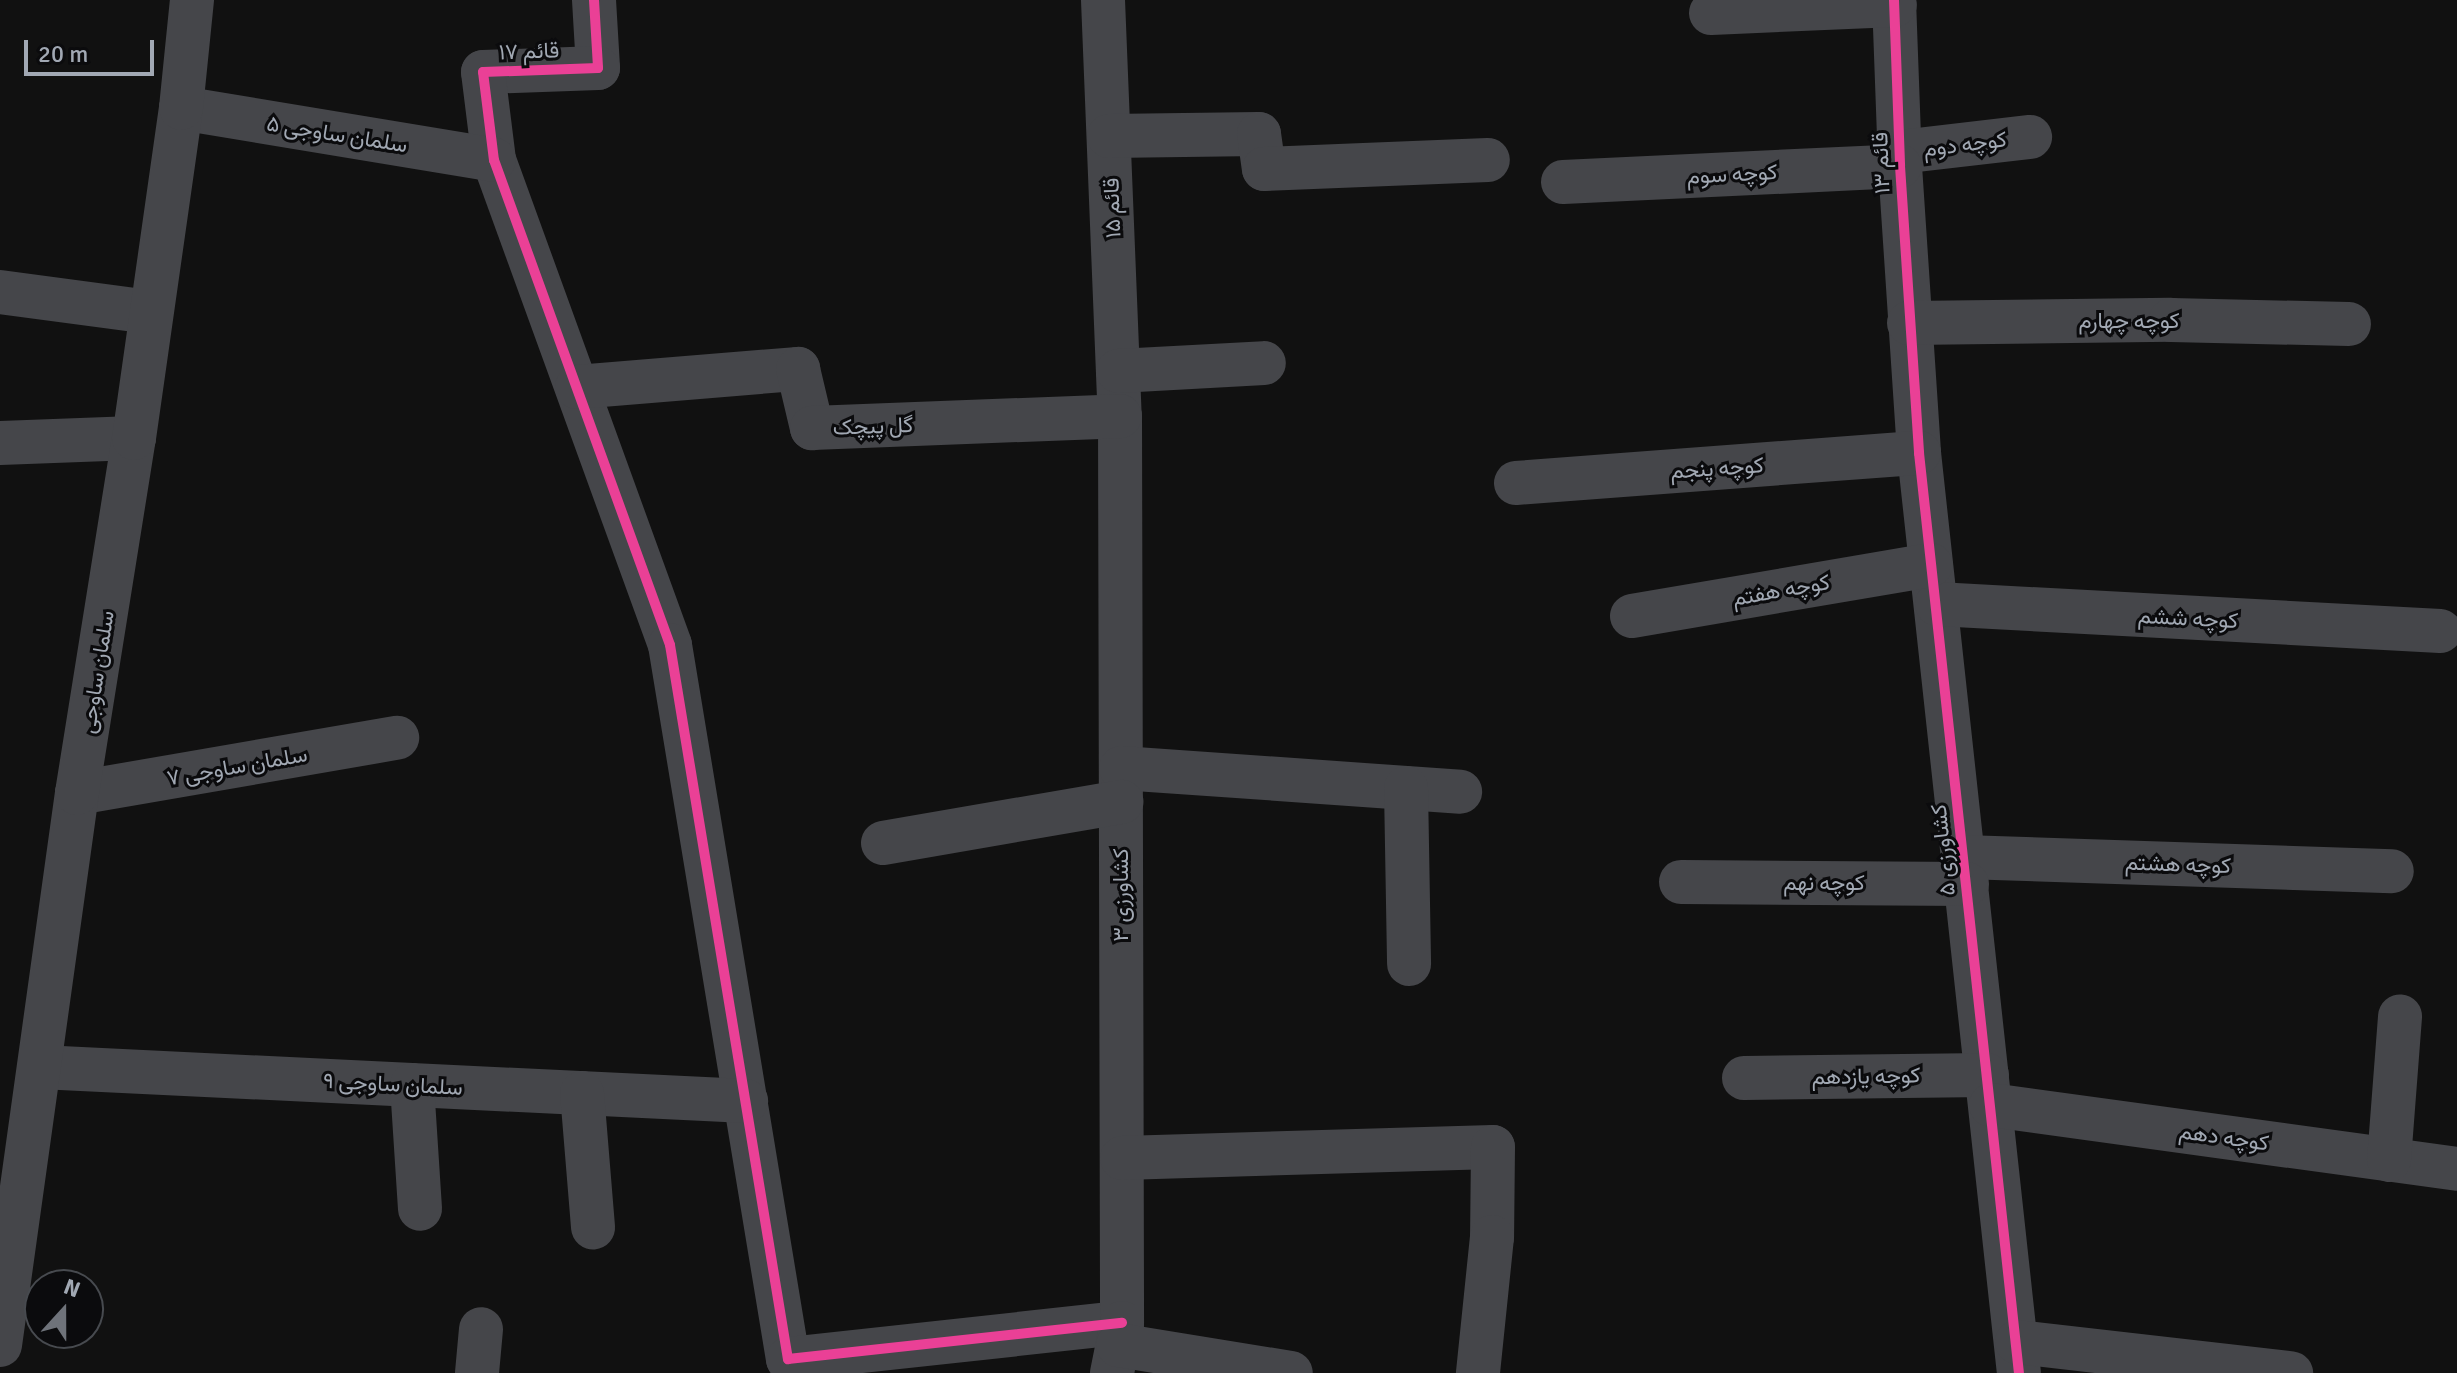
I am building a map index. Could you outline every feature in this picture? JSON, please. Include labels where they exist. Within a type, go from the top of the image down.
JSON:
[{"type":"street","name":"سلمان ساوجی","points":[[0,1345],[10,1199],[40,1067],[77,793],[134,438],[181,108],[192,0]]},
{"type":"street","name":"قائم ۱۷","points":[[494,160],[483,72],[598,68],[594,0]]},
{"type":"street","name":"قائم ۱۵","points":[[1103,0],[1120,416]]},
{"type":"street","points":[[1711,13],[1894,2]]},
{"type":"street","name":"قائم ۱۳","points":[[1894,2],[1909,323]]},
{"type":"street","name":"سلمان ساوجی ۵","points":[[181,108],[494,160]]},
{"type":"street","points":[[1109,136],[1259,134],[1264,169],[1488,160]]},
{"type":"street","name":"کوچه دوم","points":[[1900,159],[2030,137]]},
{"type":"street","name":"کوچه سوم","points":[[1563,182],[1900,159]]},
{"type":"street","points":[[494,160],[670,645],[788,1359],[1117,1347],[1291,1373]]},
{"type":"street","points":[[0,292],[150,312]]},
{"type":"street","name":"کوچه چهارم","points":[[1909,323],[2171,320],[2349,324]]},
{"type":"street","name":"کشاورزی ۵","points":[[1909,323],[1919,453],[2018,1358]]},
{"type":"street","points":[[1118,371],[1264,363]]},
{"type":"street","name":"گل پیچک","points":[[577,387],[798,369],[812,428],[1120,416]]},
{"type":"street","name":"کشاورزی ۳","points":[[1117,1347],[1122,1158],[1120,416]]},
{"type":"street","points":[[0,443],[134,438]]},
{"type":"street","name":"کوچه پنجم","points":[[1516,483],[1919,453]]},
{"type":"street","name":"کوچه هفتم","points":[[1632,616],[1934,584]]},
{"type":"street","name":"کوچه ششم","points":[[1934,584],[2440,631]]},
{"type":"street","name":"سلمان ساوجی ۷","points":[[77,793],[397,738]]},
{"type":"street","points":[[883,843],[1121,785],[1406,788],[1460,792]]},
{"type":"street","points":[[1406,788],[1409,964]]},
{"type":"street","name":"کوچه هشتم","points":[[1965,870],[2392,871]]},
{"type":"street","name":"کوچه نهم","points":[[1681,882],[1965,870]]},
{"type":"street","points":[[2389,1160],[2400,1016]]},
{"type":"street","name":"سلمان ساوجی ۹","points":[[40,1067],[746,1101]]},
{"type":"street","name":"کوچه یازدهم","points":[[1744,1078],[1989,1090]]},
{"type":"street","points":[[412,1085],[420,1209]]},
{"type":"street","name":"کوچه دهم","points":[[1989,1090],[2389,1160],[2457,1169]]},
{"type":"street","points":[[582,1093],[593,1228]]},
{"type":"street","points":[[1122,1158],[1493,1147],[1492,1237],[1478,1373]]},
{"type":"street","points":[[477,1373],[481,1329]]},
{"type":"street","points":[[2018,1358],[2291,1373]]},
{"type":"cycle path","points":[[594,0],[598,68],[483,72],[494,160],[670,645],[788,1359],[1122,1323]]},
{"type":"cycle path","points":[[1894,0],[1900,166],[1919,453],[2019,1373]]}]
